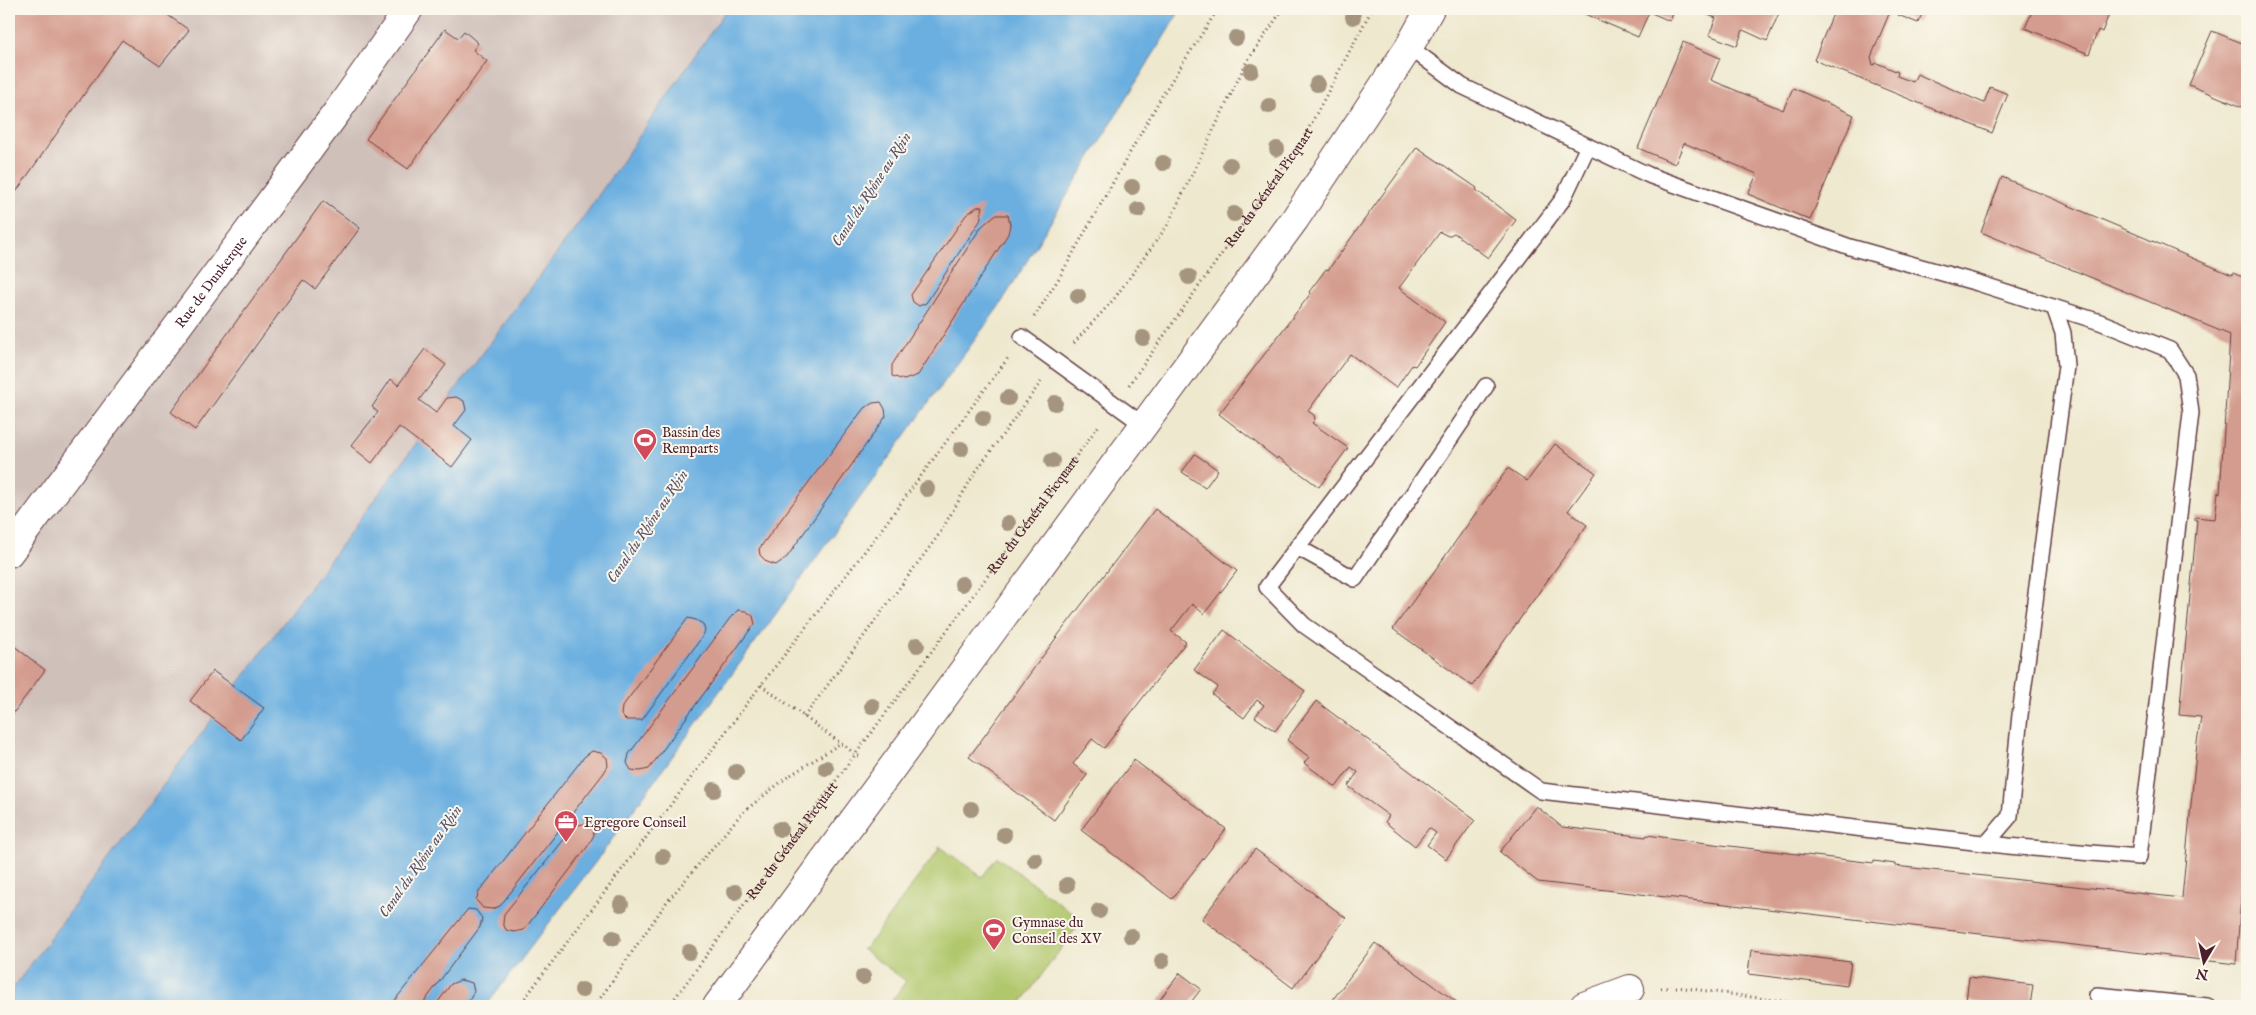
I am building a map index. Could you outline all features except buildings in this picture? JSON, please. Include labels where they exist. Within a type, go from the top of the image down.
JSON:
[{"type":"main road","name":"Rue de Dunkerque","points":[[9,553],[337,112],[409,9]]},
{"type":"main road","points":[[717,1006],[1296,219],[1430,13]]},
{"type":"main road","points":[[1584,1006],[1630,989]]},
{"type":"lane","points":[[1409,47],[1462,86],[1588,146],[1651,176],[1842,244],[1978,283],[2100,322],[2170,350],[2186,374],[2191,413],[2139,857],[1987,843],[1541,791],[1304,625],[1266,587],[1563,199],[1588,146]]},
{"type":"lane","points":[[1987,843],[2010,816],[2020,715],[2066,366],[2063,333],[2054,307]]},
{"type":"lane","points":[[1022,337],[1145,426]]},
{"type":"lane","points":[[1297,547],[1355,579],[1486,386]]},
{"type":"lane","points":[[2097,995],[2207,1006]]},
{"type":"path","points":[[519,1006],[760,685],[881,530],[1000,371],[1059,278],[1163,94],[1218,9]]},
{"type":"path","name":"Rue du Général Picquart","points":[[669,1006],[1115,404],[1303,139],[1372,9]]},
{"type":"path","points":[[760,685],[886,776]]},
{"type":"path","points":[[595,1006],[666,903],[742,813],[786,778],[841,743]]},
{"type":"path","points":[[1630,989],[1677,987],[1819,1006]]},
{"type":"shaded area","points":[[9,9],[727,9],[585,215],[9,994]]},
{"type":"green space","name":"Gymnase du Conseil des XV","points":[[939,846],[982,877],[997,857],[1082,920],[1019,1006],[888,1006],[906,981],[862,949],[865,949],[939,849]]},
{"type":"water","name":"Bassin des Remparts","points":[[727,9],[1181,9],[1000,305],[600,856],[486,1006],[9,1006],[9,994],[585,215]]},
{"type":"place","name":"Bassin des Remparts","points":[[645,461]]},
{"type":"place","name":"Egregore Conseil","points":[[566,843]]},
{"type":"place","name":"Gymnase du Conseil des XV","points":[[994,951]]},
{"type":"water label","name":"Canal du Rhône au Rhin","points":[[871,189]]},
{"type":"water label","name":"Canal du Rhône au Rhin","points":[[647,526]]},
{"type":"water label","name":"Canal du Rhône au Rhin","points":[[420,861]]}]
